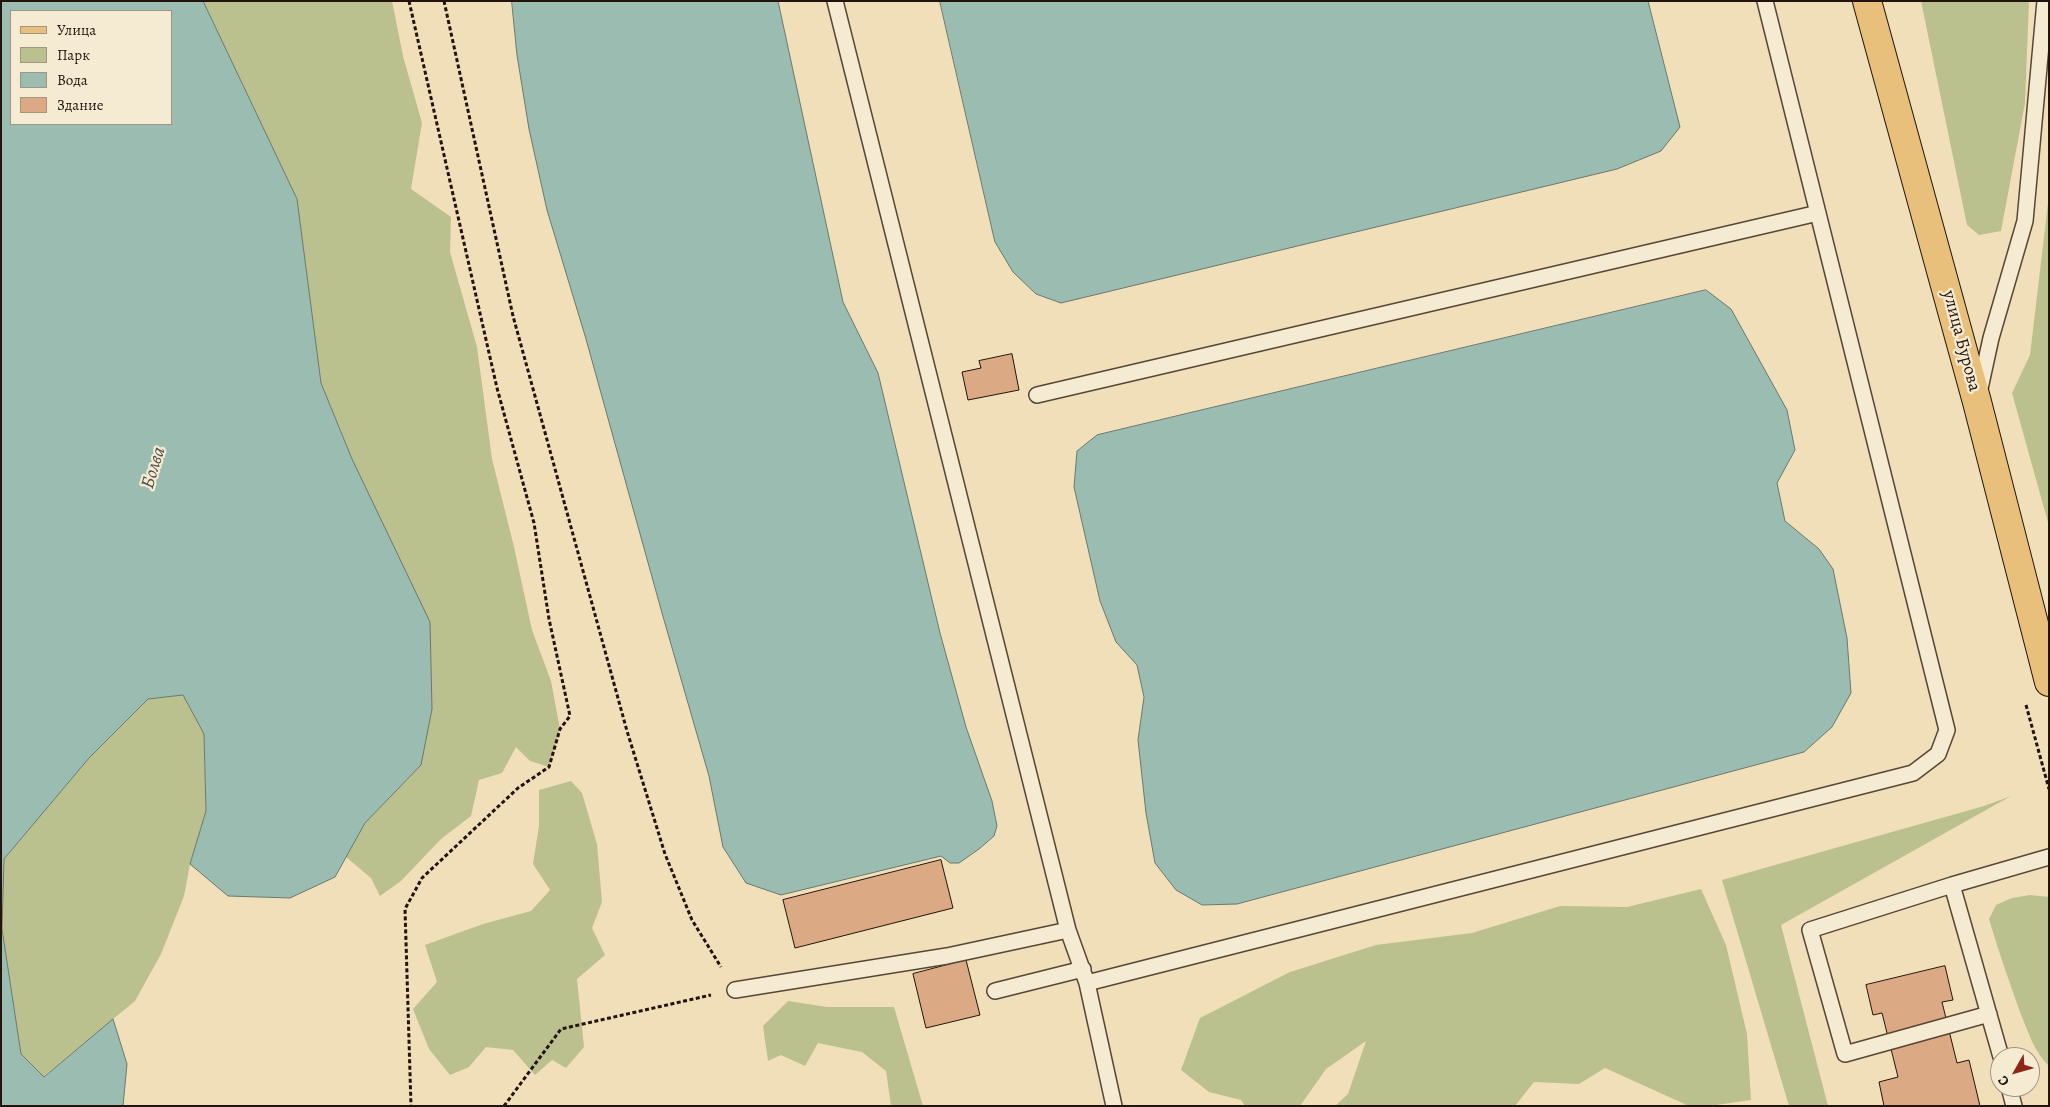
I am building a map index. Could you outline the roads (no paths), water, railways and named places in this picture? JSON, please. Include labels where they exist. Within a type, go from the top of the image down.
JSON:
[{"type":"main road","name":"улица Бурова","points":[[1867,1],[1977,402],[2049,682]]},
{"type":"lane","points":[[835,1],[1068,930],[1085,976],[1114,1106]]},
{"type":"lane","points":[[995,991],[1085,976],[1913,773],[1938,754],[1947,730],[1765,1]]},
{"type":"lane","points":[[1977,402],[1992,338],[2026,221],[2045,1]]},
{"type":"lane","points":[[1037,395],[1818,213]]},
{"type":"lane","points":[[1989,1014],[1845,1054],[1810,930],[1952,885],[2049,857]]},
{"type":"lane","points":[[1952,885],[1998,1047]]},
{"type":"lane","points":[[735,990],[947,956],[1068,930]]},
{"type":"water","name":"Болва","points":[[1,1],[203,1],[297,199],[321,383],[352,459],[430,622],[432,709],[421,765],[365,823],[335,877],[290,898],[228,896],[190,864],[206,811],[204,734],[183,695],[148,699],[89,758],[4,859],[2,929],[21,1054],[44,1077],[113,1019],[127,1064],[123,1106],[1,1106]]},
{"type":"water","points":[[512,1],[778,1],[843,302],[878,373],[940,633],[966,727],[992,801],[997,826],[994,836],[959,863],[950,863],[941,856],[781,895],[746,883],[723,847],[709,776],[586,339],[547,210],[529,129],[517,55]]},
{"type":"water","points":[[940,1],[1648,1],[1680,127],[1661,151],[1617,169],[1061,303],[1036,294],[1013,272],[995,242]]},
{"type":"water","points":[[1706,290],[1731,309],[1787,410],[1795,450],[1777,483],[1785,521],[1819,549],[1833,569],[1847,638],[1851,693],[1832,727],[1804,752],[1237,904],[1202,905],[1176,890],[1155,863],[1146,813],[1138,740],[1144,697],[1137,665],[1116,642],[1100,601],[1074,487],[1077,451],[1097,435]]}]
